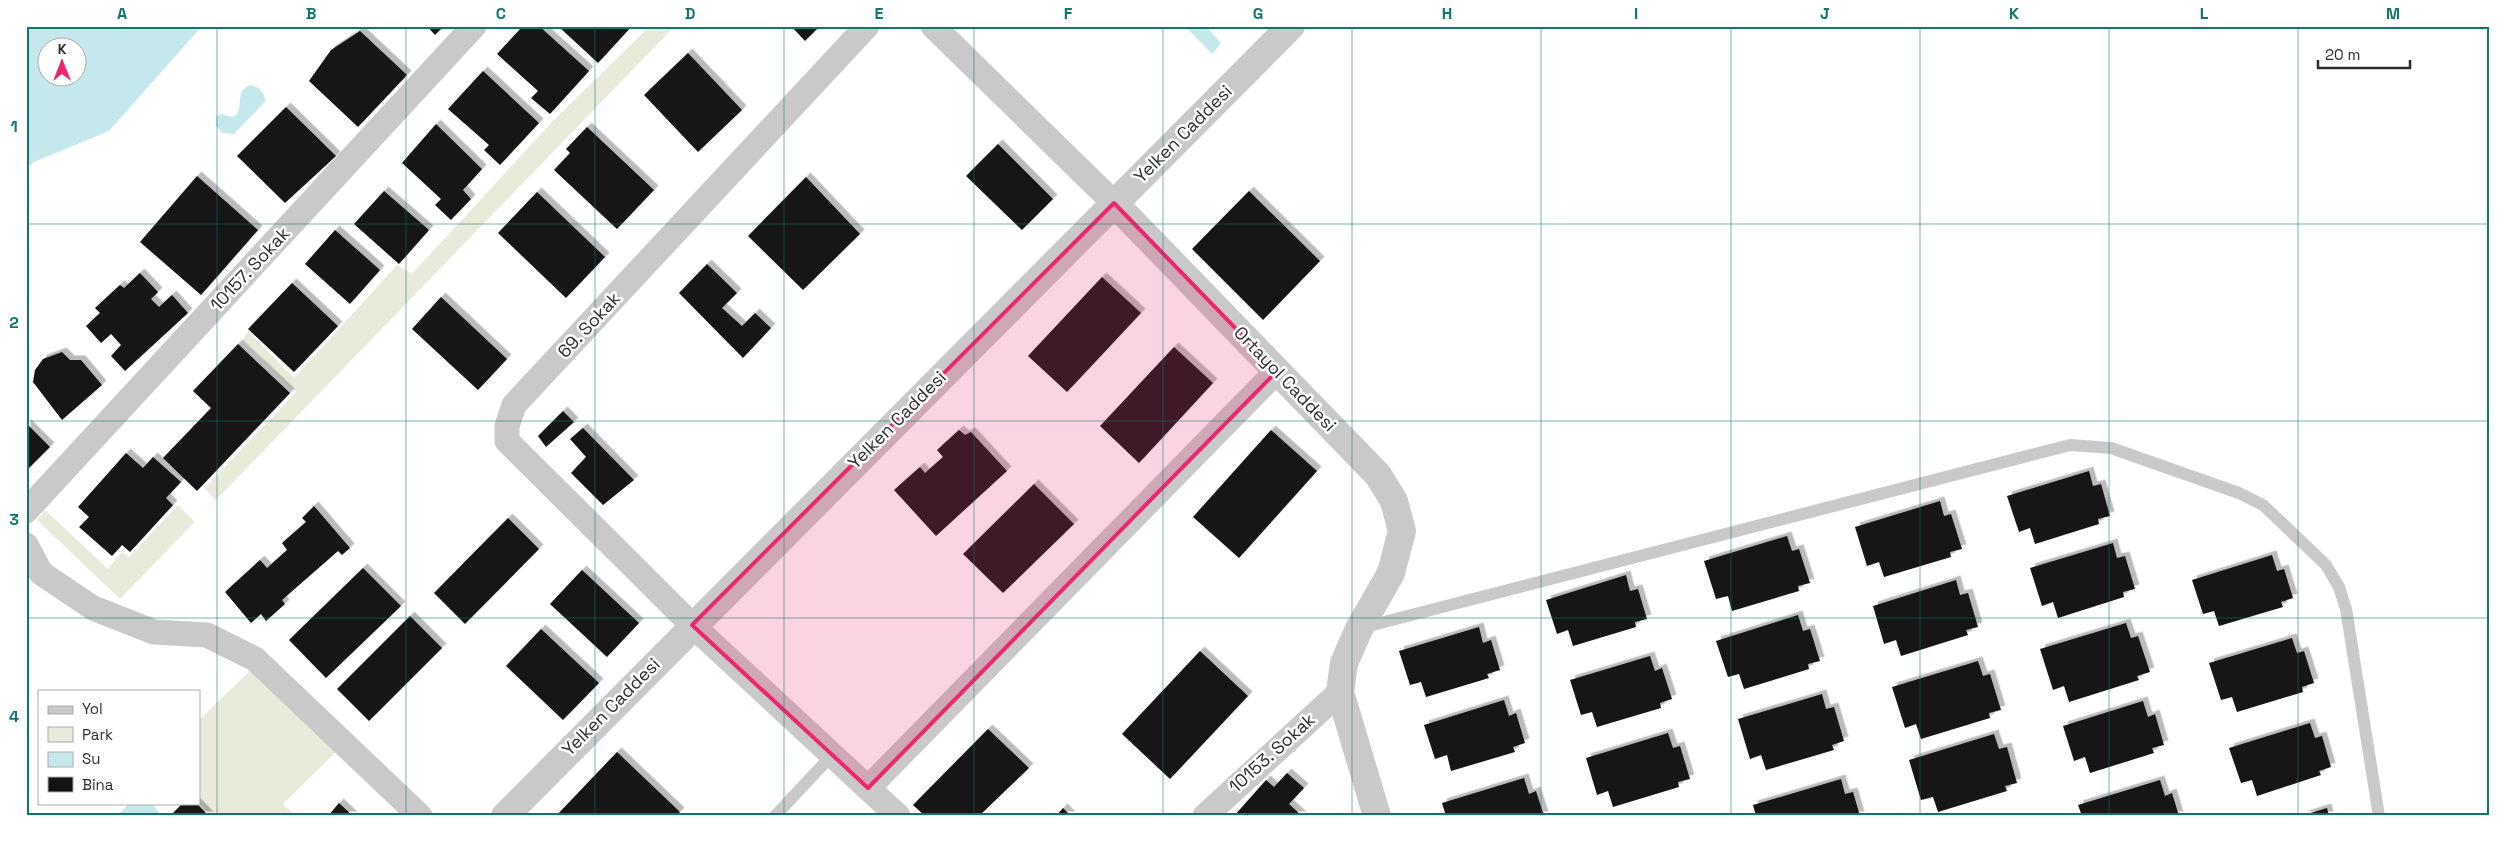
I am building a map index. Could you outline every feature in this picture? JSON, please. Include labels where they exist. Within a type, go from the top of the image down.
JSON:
[{"type":"street","name":"10157. Sokak","points":[[26,511],[474,26]]},
{"type":"street","name":"69. Sokak","points":[[867,26],[514,405],[507,426],[507,442],[692,625],[898,816]]},
{"type":"street","name":"Ortayol Caddesi","points":[[933,26],[1114,203],[1378,476],[1394,501],[1402,530],[1391,573],[1359,629],[1344,663],[1340,692],[1377,816]]},
{"type":"street","name":"Yelken Caddesi","points":[[505,816],[692,625],[1291,26]]},
{"type":"street","points":[[868,788],[1277,371]]},
{"type":"street","points":[[26,545],[41,573],[93,608],[154,632],[207,635],[255,659],[420,816]]},
{"type":"street","name":"10153. Sokak","points":[[1205,816],[1340,692]]},
{"type":"lane","points":[[1359,629],[2070,445],[2093,445],[2111,448],[2238,493],[2263,505],[2326,565],[2339,587],[2346,609],[2379,816]]},
{"type":"lane","points":[[775,816],[832,755]]},
{"type":"highlighted area","points":[[1114,203],[1277,371],[868,788],[692,625]]},
{"type":"green space","points":[[650,26],[666,28],[675,26],[201,515],[215,500],[205,488],[296,392],[243,340],[248,331],[294,378],[397,265],[412,274],[553,121]]},
{"type":"green space","points":[[178,505],[195,522],[120,599],[37,520],[45,510],[108,569],[122,552],[129,557]]},
{"type":"green space","points":[[255,666],[338,750],[283,804],[295,816],[211,816],[200,804],[200,719]]},
{"type":"water","points":[[26,26],[202,26],[109,131],[34,162],[26,169]]},
{"type":"water","points":[[1185,26],[1206,26],[1221,43],[1212,54]]},
{"type":"water","points":[[250,85],[261,90],[265,102],[234,134],[222,133],[216,126],[216,116],[221,114],[233,117],[237,114],[242,91]]},
{"type":"water","points":[[129,804],[152,804],[159,812],[155,816],[117,816]]},
{"type":"building","points":[[427,26],[444,26],[435,35]]},
{"type":"building","points":[[523,26],[539,26],[589,71],[550,114],[531,98],[538,91],[497,54]]},
{"type":"building","points":[[558,26],[632,26],[598,63]]},
{"type":"building","points":[[791,26],[820,26],[805,41]]},
{"type":"building","points":[[360,31],[407,75],[358,127],[309,81],[331,50]]},
{"type":"building","points":[[688,53],[742,110],[698,152],[644,95]]},
{"type":"building","points":[[483,71],[539,123],[500,165],[484,150],[489,145],[448,109]]},
{"type":"building","points":[[286,107],[336,156],[285,203],[237,156]]},
{"type":"building","points":[[436,124],[482,169],[463,190],[471,199],[451,220],[435,205],[441,199],[402,163]]},
{"type":"building","points":[[587,127],[654,190],[617,229],[554,170],[570,153],[566,149]]},
{"type":"building","points":[[998,144],[1053,199],[1022,230],[966,176]]},
{"type":"building","points":[[197,176],[258,230],[201,295],[140,242]]},
{"type":"building","points":[[806,177],[860,234],[803,290],[748,236]]},
{"type":"building","points":[[384,191],[429,230],[399,264],[354,224]]},
{"type":"building","points":[[1249,191],[1320,261],[1263,320],[1192,249]]},
{"type":"building","points":[[537,192],[605,257],[566,298],[498,233]]},
{"type":"building","points":[[335,230],[380,270],[350,304],[305,264]]},
{"type":"building","points":[[707,264],[737,293],[722,308],[742,326],[755,313],[771,328],[743,358],[679,293]]},
{"type":"building","points":[[140,273],[158,292],[151,299],[159,307],[172,295],[188,313],[125,371],[111,356],[121,345],[111,334],[101,343],[86,326],[100,313],[95,308],[120,285],[124,288]]},
{"type":"building","points":[[1102,277],[1141,313],[1067,392],[1028,356]]},
{"type":"building","points":[[292,283],[338,326],[294,372],[248,329]]},
{"type":"building","points":[[441,297],[507,359],[478,390],[412,329]]},
{"type":"building","points":[[238,344],[290,393],[197,491],[163,458],[211,408],[193,391]]},
{"type":"building","points":[[1174,347],[1213,383],[1139,463],[1100,426]]},
{"type":"building","points":[[62,352],[70,360],[81,360],[102,385],[62,420],[33,382],[35,370],[43,359]]},
{"type":"building","points":[[563,411],[574,422],[546,447],[538,436]]},
{"type":"building","points":[[26,423],[50,447],[26,471]]},
{"type":"building","points":[[583,428],[634,480],[603,505],[571,473],[586,457],[570,439]]},
{"type":"building","points":[[959,430],[965,435],[971,432],[1007,471],[936,536],[894,490],[920,467],[925,473],[943,457],[937,450]]},
{"type":"building","points":[[1271,430],[1317,471],[1239,558],[1193,517]]},
{"type":"building","points":[[126,453],[143,468],[153,457],[181,482],[166,498],[173,505],[130,552],[122,545],[112,556],[79,527],[89,517],[78,507]]},
{"type":"building","points":[[2089,471],[2093,486],[2101,484],[2110,516],[2098,519],[2099,524],[2035,544],[2030,528],[2019,532],[2007,496]]},
{"type":"building","points":[[1034,484],[1074,524],[1003,593],[963,554]]},
{"type":"building","points":[[1940,501],[1944,516],[1951,514],[1962,549],[1950,552],[1951,557],[1884,577],[1879,562],[1867,566],[1855,527]]},
{"type":"building","points":[[314,506],[350,548],[342,555],[338,551],[282,600],[285,604],[266,621],[261,614],[251,623],[225,592],[260,560],[267,568],[287,550],[282,543],[306,522],[302,518]]},
{"type":"building","points":[[508,518],[539,549],[465,624],[434,593]]},
{"type":"building","points":[[1787,536],[1792,551],[1799,549],[1810,583],[1798,586],[1799,591],[1732,611],[1728,596],[1716,599],[1704,561]]},
{"type":"building","points":[[2113,543],[2117,558],[2125,556],[2135,589],[2123,592],[2124,597],[2058,618],[2053,602],[2042,606],[2030,568]]},
{"type":"building","points":[[2272,555],[2277,571],[2284,569],[2293,598],[2281,602],[2283,607],[2219,626],[2214,611],[2203,614],[2192,580]]},
{"type":"building","points":[[363,568],[401,606],[326,678],[289,640]]},
{"type":"building","points":[[582,570],[639,623],[607,657],[550,604]]},
{"type":"building","points":[[1626,575],[1630,591],[1638,589],[1647,619],[1635,622],[1636,627],[1573,646],[1568,630],[1557,634],[1546,600]]},
{"type":"building","points":[[1956,580],[1960,595],[1968,593],[1978,627],[1966,630],[1968,635],[1901,656],[1896,640],[1884,644],[1873,606]]},
{"type":"building","points":[[1798,615],[1803,631],[1810,629],[1820,661],[1808,664],[1809,669],[1744,689],[1739,674],[1728,677],[1716,641]]},
{"type":"building","points":[[410,616],[442,648],[369,721],[337,689]]},
{"type":"building","points":[[2126,623],[2131,638],[2138,636],[2150,672],[2137,676],[2139,680],[2069,702],[2064,686],[2053,690],[2040,649]]},
{"type":"building","points":[[1479,627],[1483,643],[1491,640],[1500,670],[1487,674],[1489,678],[1426,697],[1421,682],[1410,685],[1399,651]]},
{"type":"building","points":[[541,629],[599,683],[563,720],[506,666]]},
{"type":"building","points":[[2292,638],[2297,653],[2304,651],[2314,683],[2302,687],[2303,692],[2237,712],[2232,697],[2221,700],[2209,663]]},
{"type":"building","points":[[1200,651],[1248,696],[1170,779],[1122,734]]},
{"type":"building","points":[[1650,656],[1655,671],[1662,668],[1672,699],[1660,703],[1661,708],[1597,727],[1592,712],[1581,715],[1570,680]]},
{"type":"building","points":[[1978,661],[1983,676],[1990,674],[2001,710],[1989,713],[1990,718],[1921,739],[1916,724],[1905,728],[1892,687]]},
{"type":"building","points":[[1822,694],[1826,709],[1834,707],[1844,741],[1832,745],[1834,750],[1766,770],[1761,755],[1750,759],[1738,719]]},
{"type":"building","points":[[1504,700],[1509,716],[1516,713],[1525,743],[1513,747],[1515,752],[1451,771],[1447,755],[1435,759],[1424,725]]},
{"type":"building","points":[[2143,701],[2148,717],[2155,714],[2164,745],[2152,748],[2154,753],[2090,773],[2085,757],[2074,761],[2063,726]]},
{"type":"building","points":[[2310,723],[2315,738],[2322,736],[2331,767],[2319,771],[2321,775],[2257,796],[2252,780],[2241,783],[2229,748]]},
{"type":"building","points":[[988,729],[1029,768],[979,816],[925,816],[913,805]]},
{"type":"building","points":[[1668,733],[1673,748],[1680,746],[1690,779],[1678,782],[1679,787],[1613,807],[1608,791],[1597,795],[1586,758]]},
{"type":"building","points":[[1994,734],[1999,749],[2007,747],[2017,783],[2005,786],[2007,791],[1938,812],[1933,797],[1921,800],[1909,760]]},
{"type":"building","points":[[617,752],[680,812],[676,816],[556,816]]},
{"type":"building","points":[[1287,773],[1304,788],[1289,804],[1302,816],[1234,816],[1266,780],[1274,787]]},
{"type":"building","points":[[1524,778],[1529,794],[1536,791],[1544,816],[1446,816],[1442,803]]},
{"type":"building","points":[[1841,779],[1845,794],[1853,792],[1860,816],[1756,816],[1753,805]]},
{"type":"building","points":[[2160,780],[2165,796],[2172,793],[2179,816],[2082,816],[2078,805]]},
{"type":"building","points":[[339,803],[353,816],[328,816]]},
{"type":"building","points":[[182,804],[197,804],[209,816],[170,816]]},
{"type":"building","points":[[1063,808],[1071,816],[1056,816]]},
{"type":"building","points":[[2327,808],[2329,816],[2304,815]]}]
